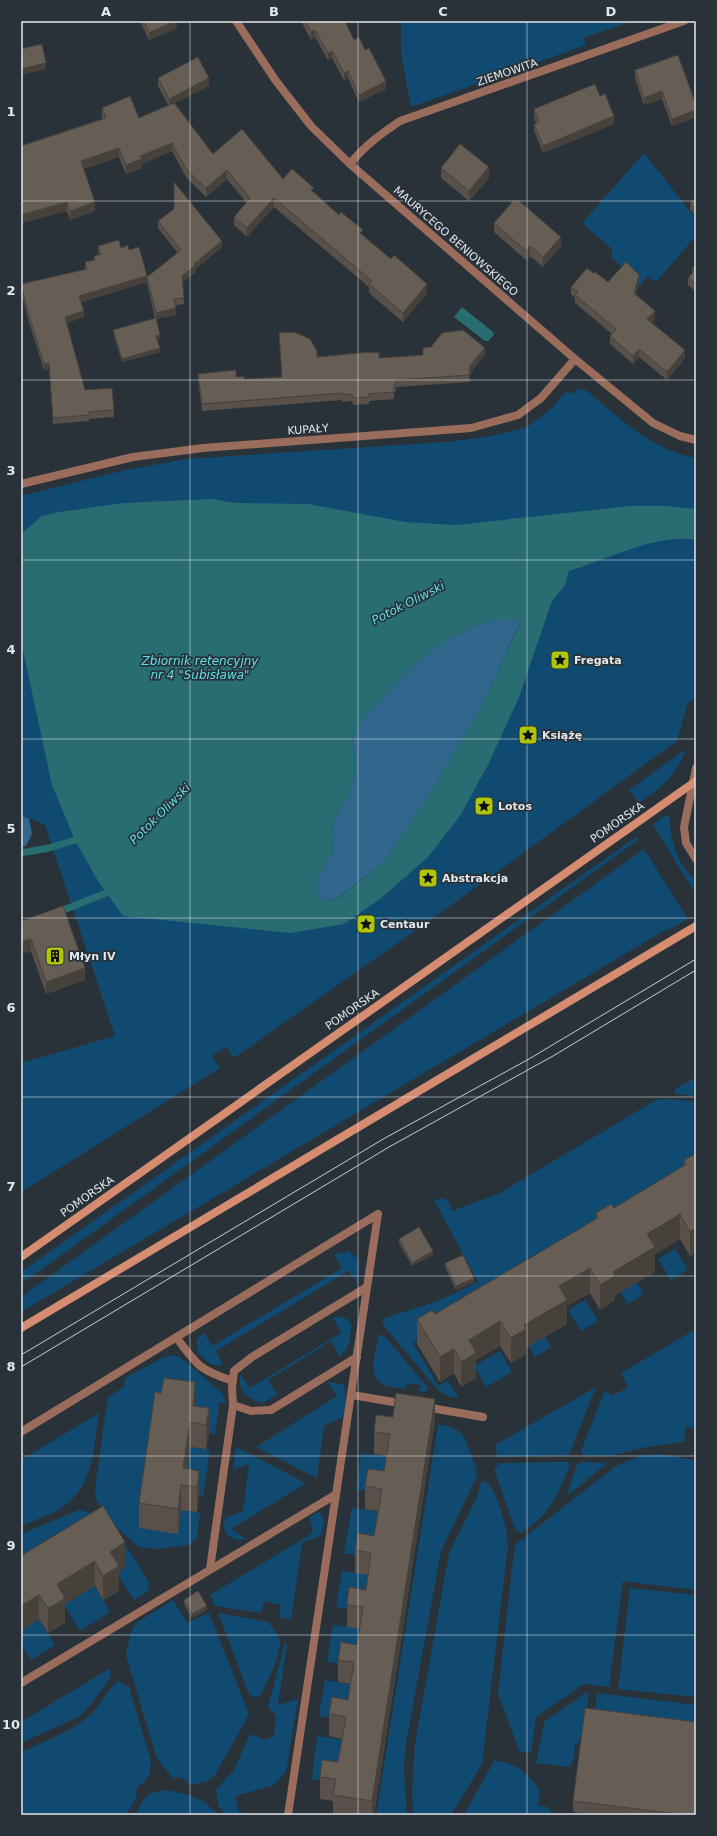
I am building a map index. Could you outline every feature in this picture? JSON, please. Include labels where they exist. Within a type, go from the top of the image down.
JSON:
[{"type":"main road","name":"POMORSKA","points":[[21,1257],[694,782]]},
{"type":"main road","points":[[21,1328],[696,926]]},
{"type":"street","name":"MAURYCEGO BENIOWSKIEGO","points":[[236,21],[276,81],[307,120],[350,164],[575,359],[653,423],[680,436],[696,440]]},
{"type":"street","name":"ZIEMOWITA","points":[[350,164],[360,151],[374,139],[400,122],[684,21]]},
{"type":"street","name":"KUPAŁY","points":[[21,484],[133,457],[203,448],[471,428],[518,415],[541,398],[575,359]]},
{"type":"street","points":[[696,768],[684,827],[686,843],[696,859]]},
{"type":"street","points":[[21,1432],[378,1214],[352,1396],[335,1494],[288,1815]]},
{"type":"street","points":[[210,1569],[233,1405],[234,1371],[252,1357],[367,1286]]},
{"type":"street","points":[[176,1337],[196,1363],[209,1373],[233,1381]]},
{"type":"street","points":[[233,1405],[251,1412],[271,1410],[357,1357]]},
{"type":"street","points":[[352,1396],[483,1417]]},
{"type":"street","points":[[21,1683],[335,1494]]},
{"type":"shaded area","points":[[398,21],[633,21],[583,38],[586,45],[411,107],[401,53],[401,25]]},
{"type":"shaded area","points":[[644,153],[696,219],[696,236],[656,282],[648,276],[637,289],[638,281],[612,258],[612,249],[582,223]]},
{"type":"shaded area","points":[[579,389],[586,390],[637,432],[665,448],[696,458],[696,689],[693,700],[688,703],[677,741],[460,899],[234,1058],[226,1047],[212,1056],[220,1068],[23,1191],[21,1188],[21,1063],[115,1036],[45,825],[29,818],[21,817],[21,496],[126,470],[186,459],[446,442],[492,436],[527,427],[552,408],[566,391],[571,394]]},
{"type":"shaded area","points":[[492,620],[521,620],[481,708],[425,801],[382,863],[336,899],[320,901],[317,888],[320,874],[332,855],[334,820],[349,794],[356,769],[352,739],[363,719],[412,666],[451,637]]},
{"type":"shaded area","points":[[686,749],[678,767],[673,774],[654,792],[639,803],[629,790]]},
{"type":"shaded area","points":[[666,815],[670,817],[671,835],[679,859],[689,874],[696,881],[696,894],[653,825]]},
{"type":"shaded area","points":[[21,817],[29,818],[32,834],[26,846],[21,847]]},
{"type":"shaded area","points":[[636,837],[638,840],[21,1284],[21,1272]]},
{"type":"shaded area","points":[[644,849],[688,919],[668,930],[667,929],[21,1312],[21,1297]]},
{"type":"shaded area","points":[[696,1077],[696,1096],[675,1094],[675,1089]]},
{"type":"shaded area","points":[[668,1099],[696,1102],[696,1173],[500,1293],[413,1343],[438,1386],[448,1381],[459,1398],[447,1396],[438,1390],[384,1326],[382,1319],[441,1300],[478,1282],[434,1200],[444,1198],[449,1202],[452,1211],[498,1194],[656,1100]]},
{"type":"shaded area","points":[[675,1249],[688,1270],[671,1280],[658,1259]]},
{"type":"shaded area","points":[[348,1251],[359,1260],[358,1283],[348,1271],[216,1351],[223,1364],[212,1364],[198,1353],[197,1339],[204,1333],[212,1346],[342,1268],[334,1255]]},
{"type":"shaded area","points":[[631,1273],[644,1294],[628,1304],[615,1283]]},
{"type":"shaded area","points":[[585,1300],[598,1321],[581,1331],[568,1310]]},
{"type":"shaded area","points":[[339,1316],[347,1319],[352,1325],[348,1347],[340,1357],[331,1341],[268,1380],[277,1395],[262,1403],[251,1399],[244,1393],[240,1385],[240,1374],[250,1388],[341,1333],[333,1318]]},
{"type":"shaded area","points":[[539,1326],[551,1347],[535,1357],[522,1336]]},
{"type":"shaded area","points":[[696,1329],[696,1428],[686,1427],[684,1442],[646,1447],[610,1456],[583,1455],[581,1451],[604,1393],[607,1391],[612,1396],[628,1387],[621,1373]]},
{"type":"shaded area","points":[[381,1334],[387,1339],[428,1388],[425,1392],[419,1391],[420,1385],[407,1383],[406,1389],[387,1386],[378,1381],[375,1376],[374,1363],[379,1335]]},
{"type":"shaded area","points":[[500,1351],[512,1372],[486,1387],[474,1366]]},
{"type":"shaded area","points":[[172,1355],[181,1358],[222,1393],[226,1403],[220,1402],[215,1434],[193,1430],[195,1407],[177,1533],[181,1510],[200,1513],[197,1538],[188,1545],[157,1549],[139,1547],[120,1531],[95,1499],[108,1397],[124,1387],[125,1378],[164,1357]]},
{"type":"shaded area","points":[[328,1382],[343,1384],[346,1396],[343,1417],[324,1426],[317,1478],[256,1447],[337,1396]]},
{"type":"shaded area","points":[[596,1387],[569,1455],[497,1457],[495,1445]]},
{"type":"shaded area","points":[[99,1413],[93,1455],[84,1481],[77,1493],[68,1503],[55,1512],[21,1526],[21,1460]]},
{"type":"shaded area","points":[[438,1424],[457,1430],[464,1437],[475,1465],[477,1476],[441,1551],[406,1744],[404,1768],[407,1815],[376,1815]]},
{"type":"shaded area","points":[[190,1447],[210,1450],[203,1496],[183,1493]]},
{"type":"shaded area","points":[[236,1447],[306,1483],[231,1529],[246,1539],[237,1540],[226,1534],[224,1528],[225,1518],[243,1511],[249,1464],[233,1470]]},
{"type":"shaded area","points":[[361,1453],[390,1457],[384,1493],[356,1489]]},
{"type":"shaded area","points":[[658,1454],[696,1460],[696,1590],[623,1581],[609,1687],[584,1684],[536,1717],[531,1753],[521,1752],[521,1755],[498,1694],[516,1544],[616,1466],[640,1456]]},
{"type":"shaded area","points":[[567,1462],[570,1465],[552,1504],[531,1526],[521,1533],[515,1529],[494,1469],[500,1463]]},
{"type":"shaded area","points":[[581,1462],[607,1463],[566,1497],[577,1465]]},
{"type":"shaded area","points":[[484,1481],[489,1484],[501,1510],[508,1545],[482,1764],[451,1815],[413,1815],[412,1790],[415,1744],[449,1553],[477,1497],[481,1483]]},
{"type":"shaded area","points":[[352,1508],[380,1512],[374,1558],[344,1553]]},
{"type":"shaded area","points":[[79,1510],[90,1513],[101,1519],[120,1538],[149,1583],[148,1591],[134,1600],[116,1573],[125,1567],[21,1580],[21,1534]]},
{"type":"shaded area","points":[[320,1512],[324,1520],[322,1535],[302,1543],[291,1620],[279,1617],[281,1605],[264,1601],[261,1613],[215,1606],[210,1595],[311,1534],[313,1531],[309,1517]]},
{"type":"shaded area","points":[[342,1571],[371,1575],[365,1611],[336,1607]]},
{"type":"shaded area","points":[[95,1586],[110,1612],[80,1631],[64,1605]]},
{"type":"shaded area","points":[[630,1588],[696,1595],[696,1697],[618,1689]]},
{"type":"shaded area","points":[[173,1600],[187,1623],[209,1613],[249,1714],[215,1775],[206,1782],[189,1785],[186,1780],[179,1777],[174,1779],[157,1759],[126,1655],[131,1632],[136,1623]]},
{"type":"shaded area","points":[[218,1613],[268,1622],[278,1635],[280,1644],[278,1656],[269,1679],[259,1697],[253,1697],[249,1694]]},
{"type":"shaded area","points":[[39,1619],[55,1645],[31,1660],[21,1644],[21,1631]]},
{"type":"shaded area","points":[[333,1625],[363,1629],[357,1667],[327,1662]]},
{"type":"shaded area","points":[[285,1643],[287,1644],[278,1705],[298,1699],[286,1772],[274,1785],[235,1796],[239,1812],[257,1815],[225,1815],[219,1807],[216,1790],[234,1770],[250,1734],[265,1740],[274,1736],[276,1716],[268,1707]]},
{"type":"shaded area","points":[[109,1669],[111,1673],[109,1680],[80,1716],[21,1743],[21,1722]]},
{"type":"shaded area","points":[[325,1680],[354,1685],[347,1720],[319,1716]]},
{"type":"shaded area","points":[[119,1681],[129,1687],[151,1761],[150,1773],[143,1784],[140,1784],[135,1792],[137,1797],[126,1815],[21,1815],[21,1752],[59,1735],[78,1724],[94,1711],[112,1687]]},
{"type":"shaded area","points":[[588,1691],[587,1709],[581,1734],[578,1744],[575,1744],[574,1759],[569,1767],[536,1763],[544,1722]]},
{"type":"shaded area","points":[[597,1693],[696,1705],[696,1726],[595,1714]]},
{"type":"shaded area","points":[[317,1736],[344,1740],[338,1783],[312,1779]]},
{"type":"shaded area","points":[[494,1761],[508,1763],[526,1774],[540,1791],[538,1806],[548,1807],[553,1815],[464,1815]]},
{"type":"shaded area","points":[[165,1790],[194,1797],[206,1804],[218,1815],[135,1815],[146,1797],[153,1792]]},
{"type":"water","points":[[462,307],[493,332],[494,335],[488,341],[485,341],[454,317]]},
{"type":"water","name":"Zbiornik retencyjny nr 4 \"Subisława\"","points":[[212,499],[236,503],[308,504],[405,522],[456,525],[631,506],[665,506],[696,509],[696,540],[665,540],[648,544],[569,571],[565,585],[552,601],[519,697],[489,763],[460,816],[427,858],[380,899],[344,924],[290,933],[123,916],[98,881],[75,840],[52,785],[21,641],[21,535],[42,516],[59,512],[124,503]],"holes":[[[492,620],[521,621],[481,708],[425,801],[382,863],[337,899],[320,901],[317,888],[320,874],[332,855],[334,820],[349,794],[356,769],[352,739],[363,719],[412,666],[451,637]]]},
{"type":"building","points":[[144,21],[175,21],[149,33]]},
{"type":"building","points":[[305,21],[345,21],[354,40],[359,37],[365,50],[369,48],[386,81],[359,95],[348,71],[344,73],[332,51],[328,53],[315,30],[311,32]]},
{"type":"building","points":[[42,44],[46,63],[21,69],[21,49]]},
{"type":"building","points":[[678,55],[696,105],[696,110],[672,119],[662,91],[644,98],[635,70]]},
{"type":"building","points":[[198,57],[209,78],[169,99],[158,78]]},
{"type":"building","points":[[595,84],[600,96],[605,94],[614,116],[543,146],[534,124],[539,122],[534,109]]},
{"type":"building","points":[[130,96],[139,118],[174,103],[213,154],[242,129],[283,179],[292,169],[314,188],[311,190],[339,215],[341,212],[363,230],[360,233],[391,259],[394,255],[427,284],[403,313],[369,284],[372,281],[274,198],[247,228],[234,217],[250,198],[227,170],[206,188],[186,169],[172,143],[140,156],[142,159],[126,165],[119,148],[81,161],[95,202],[70,211],[67,202],[21,215],[21,146],[106,118],[102,108]]},
{"type":"building","points":[[460,144],[489,167],[469,191],[441,168]]},
{"type":"building","points":[[174,182],[222,241],[182,276],[184,298],[174,299],[176,308],[156,313],[147,277],[181,250],[158,221],[174,209]]},
{"type":"building","points":[[696,198],[696,211],[690,203]]},
{"type":"building","points":[[514,200],[517,202],[518,200],[561,237],[543,257],[530,246],[526,251],[494,223]]},
{"type":"building","points":[[119,240],[121,248],[128,245],[129,250],[139,247],[147,276],[79,296],[84,311],[65,317],[85,390],[112,388],[114,410],[89,412],[89,415],[53,418],[49,363],[44,364],[21,284],[87,269],[85,262],[95,260],[94,256],[101,254],[98,246]]},
{"type":"building","points":[[626,262],[639,275],[634,293],[655,311],[647,319],[685,350],[667,372],[639,349],[633,356],[610,336],[616,329],[575,295],[578,292],[571,287],[587,268],[608,282]]},
{"type":"building","points":[[696,264],[696,284],[688,278],[694,271],[692,269]]},
{"type":"building","points":[[156,318],[160,335],[156,336],[160,348],[122,359],[113,330]]},
{"type":"building","points":[[463,330],[485,348],[469,367],[470,375],[396,380],[394,392],[369,394],[369,397],[353,398],[352,394],[342,395],[342,393],[202,404],[198,374],[236,370],[236,377],[244,376],[244,379],[282,377],[279,333],[294,332],[310,339],[317,351],[317,357],[379,352],[379,358],[423,355],[423,348],[431,347],[442,333]]},
{"type":"building","name":"Młyn IV","points":[[63,906],[85,968],[46,982],[31,939],[21,942],[21,921]]},
{"type":"building","points":[[696,1154],[696,1228],[690,1232],[680,1214],[647,1234],[655,1247],[613,1272],[615,1276],[607,1281],[600,1285],[590,1268],[559,1286],[567,1300],[524,1325],[526,1329],[511,1338],[500,1321],[469,1340],[476,1353],[461,1362],[454,1349],[440,1357],[417,1319],[432,1310],[435,1314],[598,1218],[596,1213],[611,1204],[614,1208],[687,1164],[684,1160]]},
{"type":"building","points":[[419,1227],[433,1251],[412,1263],[399,1239]]},
{"type":"building","points":[[463,1255],[474,1278],[456,1286],[445,1263]]},
{"type":"building","points":[[164,1378],[195,1382],[193,1406],[209,1408],[206,1425],[190,1422],[183,1468],[199,1471],[197,1487],[181,1485],[178,1509],[139,1503],[155,1392],[161,1393]]},
{"type":"building","points":[[396,1393],[435,1399],[372,1801],[333,1795],[336,1779],[320,1777],[322,1760],[338,1762],[346,1717],[329,1714],[332,1697],[348,1700],[354,1662],[338,1660],[341,1642],[357,1645],[363,1607],[347,1605],[349,1587],[366,1590],[371,1553],[355,1550],[358,1533],[374,1536],[382,1489],[365,1486],[368,1469],[384,1471],[390,1434],[374,1432],[376,1415],[393,1417]]},
{"type":"building","points":[[103,1506],[125,1542],[110,1552],[119,1566],[103,1576],[95,1561],[57,1584],[65,1598],[56,1604],[48,1608],[39,1595],[21,1606],[21,1556]]},
{"type":"building","points":[[198,1591],[207,1606],[192,1614],[184,1600]]},
{"type":"building","points":[[585,1708],[696,1722],[696,1815],[685,1815],[573,1801]]},
{"type":"waterway","name":"Potok Oliwski","points":[[21,853],[49,848],[75,840],[83,842]]},
{"type":"waterway","name":"Potok Oliwski","points":[[56,913],[106,893],[112,885]]},
{"type":"tram line","points":[[21,1355],[385,1138],[529,1059],[696,959]]},
{"type":"tram line","points":[[21,1367],[389,1147],[553,1056],[696,970]]},
{"type":"place","name":"Fregata","points":[[560,660]]},
{"type":"place","name":"Książę","points":[[528,735]]},
{"type":"place","name":"Lotos","points":[[484,806]]},
{"type":"place","name":"Abstrakcja","points":[[428,878]]},
{"type":"place","name":"Centaur","points":[[366,924]]},
{"type":"place","name":"Młyn IV","points":[[55,956]]}]
